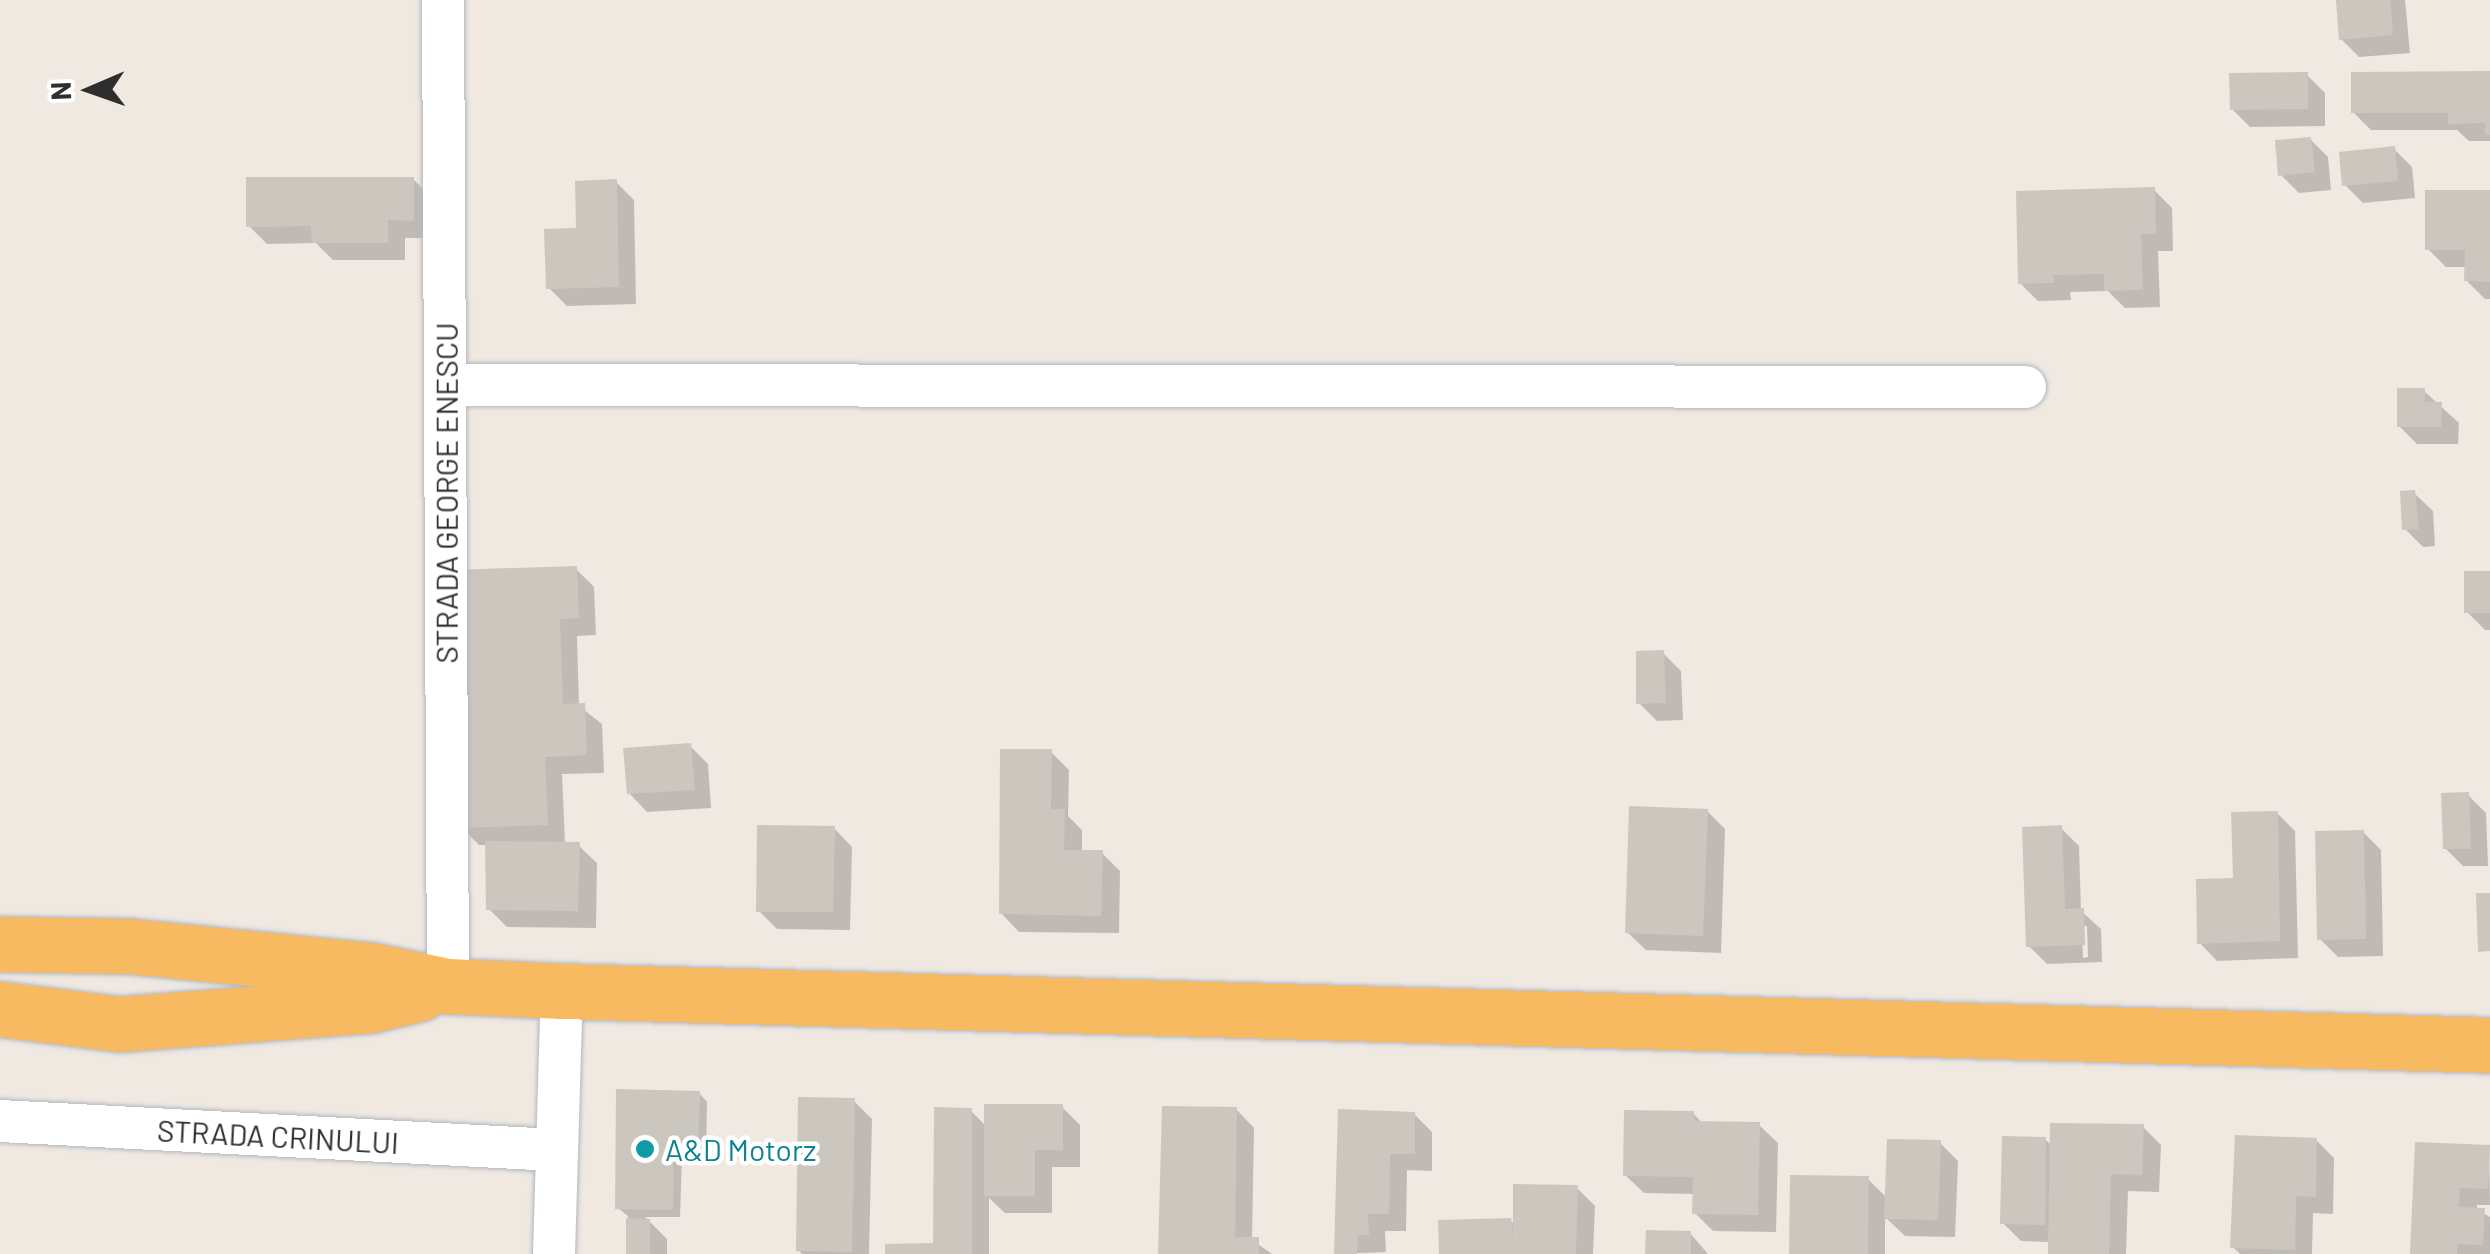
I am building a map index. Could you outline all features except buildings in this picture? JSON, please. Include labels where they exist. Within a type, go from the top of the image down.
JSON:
[{"type":"highway","points":[[0,944],[129,946],[370,970],[448,986],[562,991],[2490,1045]]},
{"type":"highway","points":[[0,1009],[119,1024],[371,1005],[448,986]]},
{"type":"street","name":"STRADA GEORGE ENESCU","points":[[444,0],[448,986]]},
{"type":"street","points":[[445,385],[2025,387]]},
{"type":"street","points":[[554,1254],[562,991]]},
{"type":"street","name":"STRADA CRINULUI","points":[[0,1121],[556,1150]]},
{"type":"place","name":"A&D Motorz","points":[[645,1149]]}]
